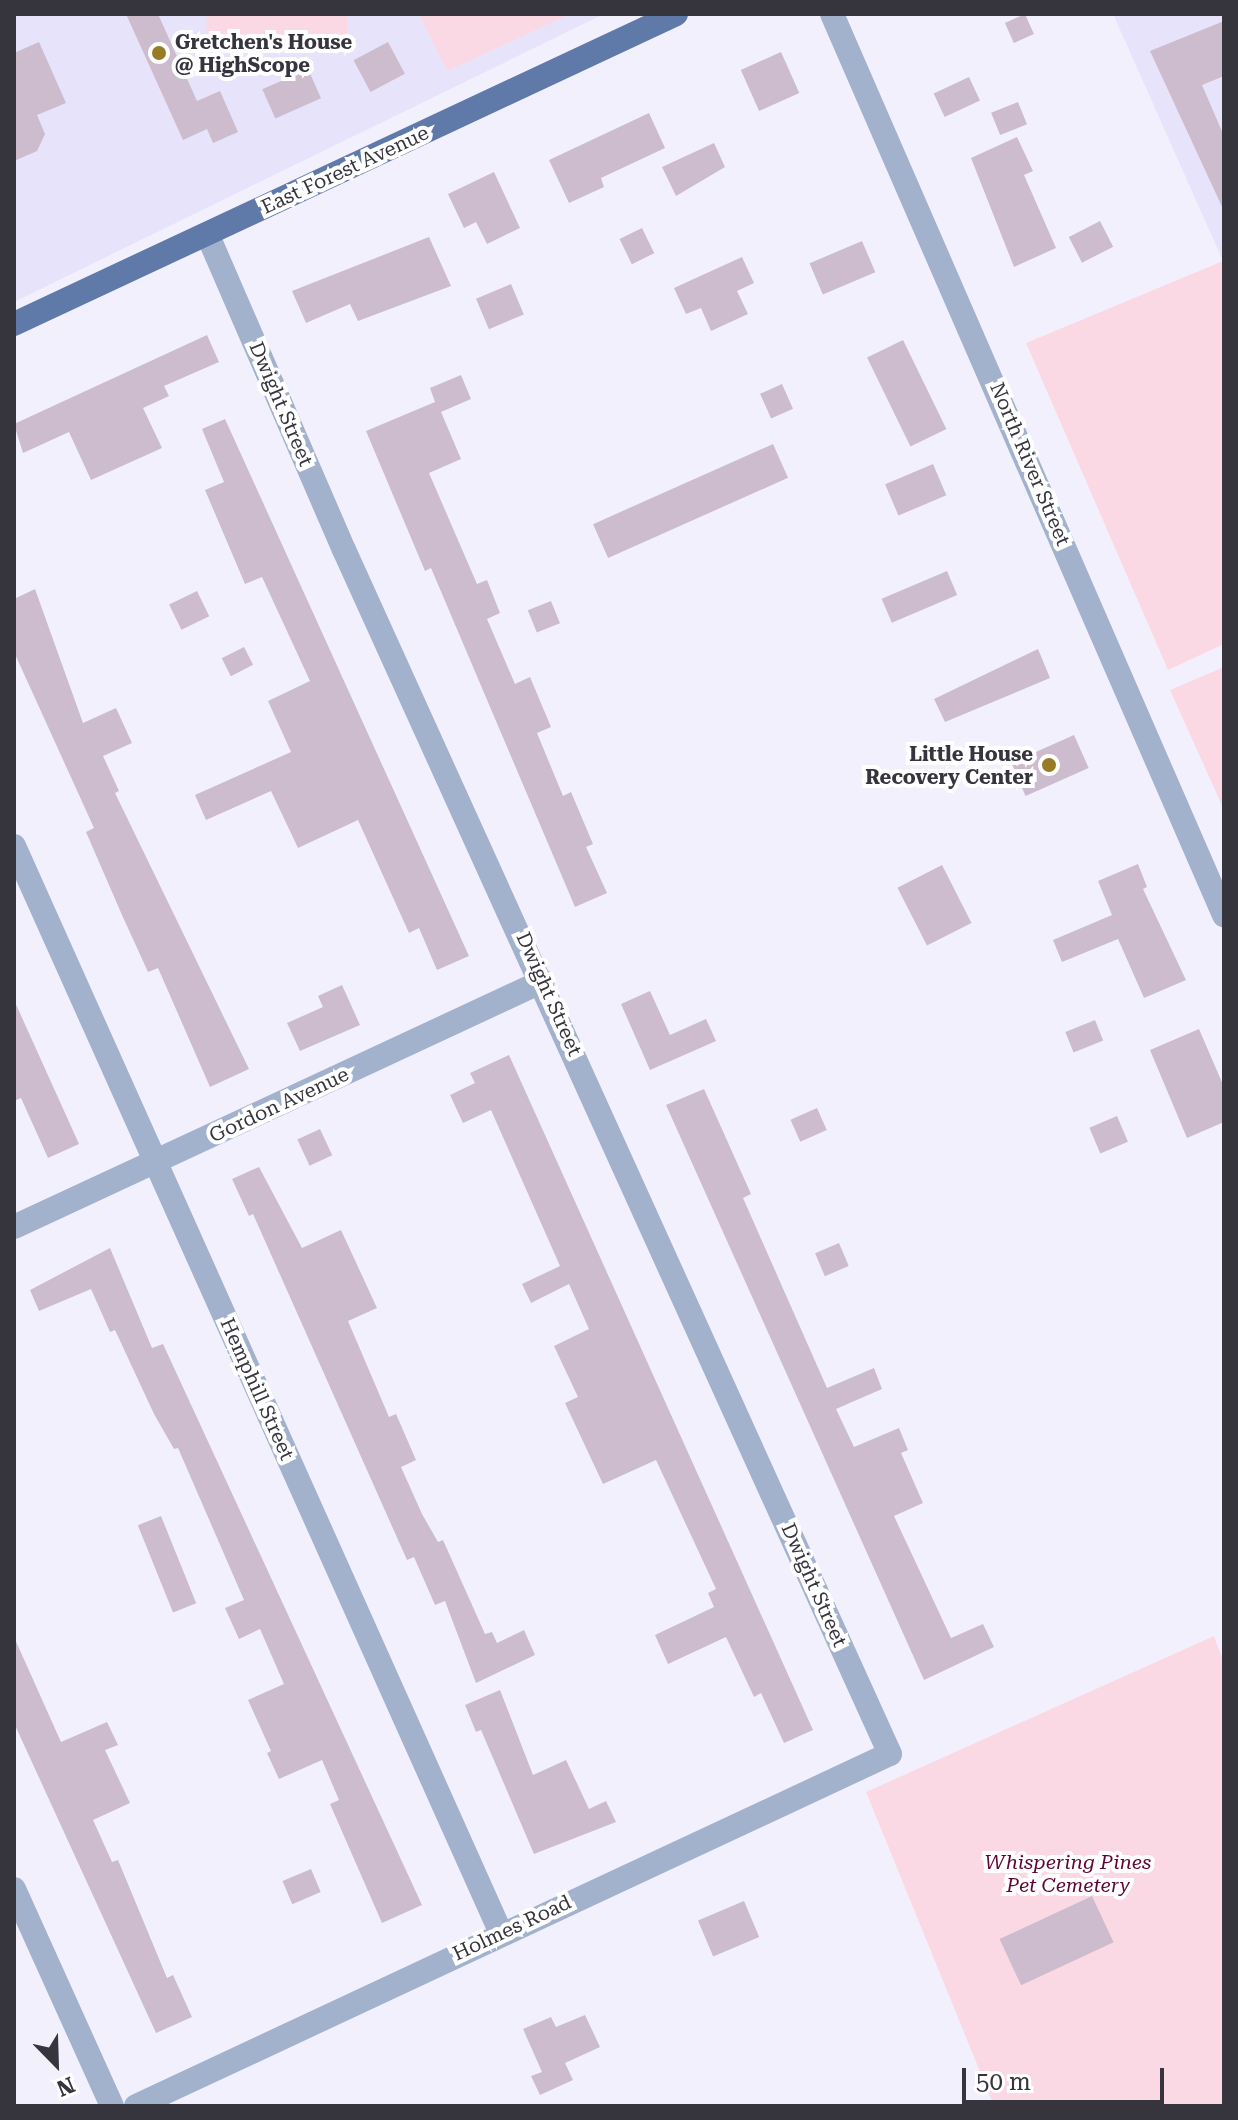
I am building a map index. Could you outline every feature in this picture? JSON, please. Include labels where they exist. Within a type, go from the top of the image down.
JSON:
[{"type":"main road","name":"East Forest Avenue","points":[[14,324],[676,14]]},
{"type":"street","name":"North River Street","points":[[832,14],[1224,915]]},
{"type":"street","name":"Dwight Street","points":[[207,234],[344,550],[543,981],[890,1754]]},
{"type":"street","name":"Hemphill Street","points":[[14,846],[501,1933]]},
{"type":"street","name":"Gordon Avenue","points":[[14,1227],[543,981]]},
{"type":"street","name":"Holmes Road","points":[[136,2106],[890,1754]]},
{"type":"street","points":[[14,1889],[112,2106]]},
{"type":"shaded area","points":[[14,14],[604,14],[14,302]]},
{"type":"shaded area","points":[[1113,14],[1224,14],[1224,264],[1223,261]]},
{"type":"green space","points":[[207,14],[347,14],[347,53],[206,36]]},
{"type":"green space","points":[[419,14],[570,14],[447,71]]},
{"type":"green space","points":[[1223,261],[1224,644],[1168,670],[1026,343]]},
{"type":"green space","points":[[1224,667],[1224,810],[1170,690]]},
{"type":"green space","name":"Whispering Pines Pet Cemetery","points":[[1214,1636],[1224,1663],[1224,2106],[994,2106],[866,1792]]},
{"type":"building","name":"Gretchen's House @ HighScope","points":[[126,14],[158,14],[197,101],[220,91],[238,132],[213,143],[207,129],[183,140]]},
{"type":"building","points":[[1025,14],[1034,34],[1014,43],[1005,23]]},
{"type":"building","points":[[1224,21],[1224,76],[1202,85],[1224,136],[1224,211],[1150,51]]},
{"type":"building","points":[[39,42],[66,103],[37,115],[45,134],[37,151],[14,161],[14,53]]},
{"type":"building","points":[[388,42],[405,74],[370,92],[354,60]]},
{"type":"building","points":[[781,52],[799,93],[759,111],[741,70]]},
{"type":"building","points":[[308,69],[321,98],[275,119],[262,89]]},
{"type":"building","points":[[969,77],[980,101],[945,117],[934,93]]},
{"type":"building","points":[[1018,102],[1027,124],[1000,135],[991,113]]},
{"type":"building","points":[[649,113],[665,148],[601,178],[604,187],[569,203],[549,160]]},
{"type":"building","points":[[1017,137],[1033,171],[1024,175],[1056,248],[1014,267],[971,158]]},
{"type":"building","points":[[714,143],[725,167],[676,196],[662,167]]},
{"type":"building","points":[[494,172],[520,228],[487,244],[476,222],[464,228],[448,194]]},
{"type":"building","points":[[1100,221],[1113,247],[1082,263],[1069,237]]},
{"type":"building","points":[[642,228],[654,253],[632,264],[620,239]]},
{"type":"building","points":[[429,237],[451,286],[358,321],[350,304],[306,323],[292,291]]},
{"type":"building","points":[[862,241],[875,272],[823,295],[810,263]]},
{"type":"building","points":[[742,257],[754,283],[737,291],[748,314],[711,331],[701,308],[686,314],[674,288]]},
{"type":"building","points":[[511,284],[524,314],[489,329],[476,299]]},
{"type":"building","points":[[207,335],[219,362],[164,386],[169,396],[143,408],[162,448],[91,480],[69,432],[23,453],[14,424]]},
{"type":"building","points":[[903,340],[946,429],[910,447],[867,358]]},
{"type":"building","points":[[461,375],[471,399],[441,412],[461,459],[429,473],[477,584],[487,580],[500,613],[487,619],[515,684],[530,677],[551,727],[537,733],[563,796],[571,792],[593,844],[586,847],[607,893],[575,907],[431,568],[425,571],[366,431],[435,402],[430,388]]},
{"type":"building","points":[[782,384],[793,409],[771,418],[760,394]]},
{"type":"building","points":[[225,419],[469,956],[437,970],[419,928],[409,933],[358,820],[298,848],[271,791],[206,820],[195,795],[291,752],[268,701],[310,681],[262,577],[245,584],[205,490],[224,482],[202,429]]},
{"type":"building","points":[[773,444],[788,478],[608,558],[593,524]]},
{"type":"building","points":[[933,464],[946,495],[898,516],[885,484]]},
{"type":"building","points":[[947,571],[957,595],[892,623],[882,599]]},
{"type":"building","points":[[35,589],[83,723],[116,708],[132,743],[103,756],[119,791],[115,793],[249,1069],[210,1087],[158,968],[148,972],[122,915],[86,832],[94,828],[14,652],[14,599]]},
{"type":"building","points":[[197,591],[209,616],[181,630],[169,605]]},
{"type":"building","points":[[551,601],[560,623],[537,633],[528,610]]},
{"type":"building","points":[[244,647],[253,665],[231,676],[222,658]]},
{"type":"building","points":[[1038,649],[1050,678],[945,722],[934,699]]},
{"type":"building","name":"Little House Recovery Center","points":[[1074,735],[1089,768],[1026,796],[1011,763]]},
{"type":"building","points":[[1138,864],[1147,887],[1143,889],[1186,980],[1144,998],[1118,939],[1062,962],[1053,940],[1112,915],[1098,881]]},
{"type":"building","points":[[942,865],[972,923],[927,946],[897,888]]},
{"type":"building","points":[[342,985],[360,1025],[300,1051],[287,1023],[323,1007],[318,996]]},
{"type":"building","points":[[650,991],[670,1035],[706,1019],[716,1041],[650,1070],[621,1004]]},
{"type":"building","points":[[14,1000],[79,1144],[48,1158],[21,1098],[14,1101]]},
{"type":"building","points":[[1095,1020],[1103,1040],[1074,1052],[1065,1032]]},
{"type":"building","points":[[1199,1029],[1224,1087],[1224,1122],[1187,1138],[1150,1050]]},
{"type":"building","points":[[509,1055],[813,1730],[784,1743],[761,1693],[754,1697],[726,1637],[668,1664],[655,1635],[714,1607],[708,1593],[716,1589],[656,1460],[603,1484],[565,1403],[578,1397],[554,1346],[589,1329],[569,1284],[531,1303],[522,1284],[560,1266],[491,1110],[463,1123],[450,1095],[475,1083],[470,1073]]},
{"type":"building","points":[[704,1089],[751,1194],[743,1198],[827,1388],[874,1368],[882,1389],[836,1409],[854,1447],[899,1428],[908,1450],[901,1453],[923,1503],[894,1516],[951,1638],[983,1624],[994,1647],[924,1680],[666,1105]]},
{"type":"building","points":[[817,1108],[827,1130],[800,1142],[791,1120]]},
{"type":"building","points":[[1117,1116],[1128,1142],[1100,1153],[1089,1128]]},
{"type":"building","points":[[320,1129],[332,1155],[310,1166],[297,1140]]},
{"type":"building","points":[[259,1167],[302,1248],[341,1230],[377,1308],[348,1321],[389,1417],[396,1414],[416,1460],[401,1467],[422,1514],[438,1542],[443,1540],[485,1634],[492,1632],[497,1643],[524,1630],[535,1655],[476,1683],[445,1601],[435,1605],[414,1557],[407,1560],[253,1214],[249,1216],[232,1179]]},
{"type":"building","points":[[839,1243],[849,1266],[825,1276],[815,1253]]},
{"type":"building","points":[[110,1248],[152,1348],[163,1344],[422,1905],[382,1923],[330,1804],[339,1800],[322,1760],[279,1779],[267,1753],[271,1751],[248,1700],[284,1684],[260,1629],[239,1639],[225,1608],[244,1600],[178,1448],[174,1449],[154,1414],[115,1330],[110,1332],[91,1289],[39,1311],[30,1290]]},
{"type":"building","points":[[161,1516],[196,1603],[173,1613],[138,1525]]},
{"type":"building","points":[[14,1637],[61,1742],[107,1722],[118,1745],[105,1750],[130,1803],[93,1820],[112,1862],[118,1860],[167,1978],[173,1975],[192,2017],[156,2033],[14,1723]]},
{"type":"building","points":[[500,1690],[533,1775],[566,1760],[589,1809],[606,1801],[616,1822],[534,1854],[481,1730],[476,1732],[465,1705]]},
{"type":"building","points":[[311,1869],[321,1892],[292,1904],[282,1881]]},
{"type":"building","points":[[1092,1896],[1114,1942],[1021,1985],[1000,1939]]},
{"type":"building","points":[[744,1901],[759,1937],[713,1956],[698,1921]]},
{"type":"building","points":[[585,2015],[600,2047],[565,2063],[573,2080],[540,2095],[531,2076],[542,2072],[523,2029],[551,2017],[556,2027]]},
{"type":"place","name":"Gretchen's House @ HighScope","points":[[159,53]]},
{"type":"place","name":"Little House Recovery Center","points":[[1049,765]]}]
